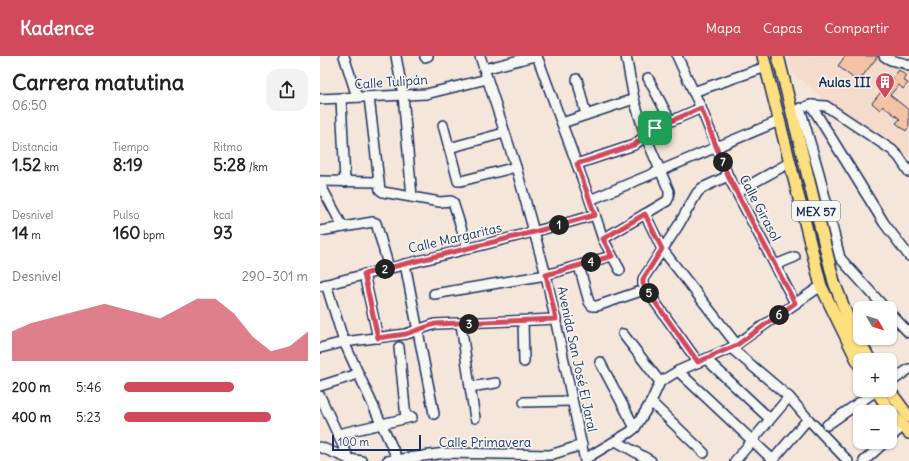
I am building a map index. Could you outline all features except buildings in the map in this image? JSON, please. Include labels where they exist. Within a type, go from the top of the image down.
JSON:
[{"type":"main road","name":"MEX 57","points":[[762,56],[821,286],[853,353]]},
{"type":"main road","name":"MEX 57","points":[[778,56],[796,109],[797,133],[834,282],[852,326],[866,353]]},
{"type":"main road","points":[[783,138],[797,133]]},
{"type":"main road","points":[[882,397],[907,426]]},
{"type":"main road","points":[[892,397],[907,426]]},
{"type":"street","points":[[344,56],[357,97]]},
{"type":"street","points":[[396,56],[404,95],[412,197]]},
{"type":"street","name":"Avenida San José El Jaral","points":[[480,56],[516,167],[546,275],[585,460]]},
{"type":"street","points":[[484,69],[536,56],[562,122],[603,239],[620,270]]},
{"type":"street","points":[[603,239],[666,201],[669,197],[669,191],[645,135],[634,99],[626,56]]},
{"type":"street","name":"Calle Girasol","points":[[677,56],[701,108],[728,176],[795,303]]},
{"type":"street","points":[[884,56],[891,61],[909,66]]},
{"type":"street","points":[[693,92],[766,68]]},
{"type":"street","points":[[648,78],[670,120]]},
{"type":"street","points":[[577,79],[586,115]]},
{"type":"street","name":"Calle Tulipán","points":[[320,99],[426,94],[487,80]]},
{"type":"street","points":[[369,96],[379,186],[383,192],[440,202],[453,202],[468,249]]},
{"type":"street","points":[[341,98],[345,182]]},
{"type":"street","points":[[562,122],[634,99]]},
{"type":"street","points":[[811,105],[884,223],[909,256]]},
{"type":"street","points":[[879,301],[840,258],[819,173],[796,109],[811,105],[826,106],[892,150],[899,157],[909,172]]},
{"type":"street","points":[[577,164],[634,145],[645,135],[670,120],[701,108]]},
{"type":"street","points":[[590,200],[778,121]]},
{"type":"street","points":[[443,125],[458,181],[516,167]]},
{"type":"street","points":[[449,148],[504,133]]},
{"type":"street","points":[[737,192],[789,163]]},
{"type":"street","points":[[728,176],[702,188],[697,193],[678,226],[643,279],[643,284],[702,361],[770,420]]},
{"type":"street","points":[[320,181],[379,186]]},
{"type":"street","points":[[320,184],[343,227]]},
{"type":"street","points":[[645,214],[662,249],[734,347],[789,397],[848,461]]},
{"type":"street","name":"Calle Margaritas","points":[[323,285],[468,249],[595,215]]},
{"type":"street","points":[[320,231],[372,222],[376,223],[389,268]]},
{"type":"street","points":[[434,294],[546,275],[612,256]]},
{"type":"street","points":[[775,265],[795,257]]},
{"type":"street","points":[[829,263],[840,258]]},
{"type":"street","points":[[405,264],[434,414]]},
{"type":"street","points":[[579,266],[589,302],[592,306],[597,306],[638,292]]},
{"type":"street","points":[[364,274],[378,338]]},
{"type":"street","points":[[323,285],[344,342],[398,460]]},
{"type":"street","points":[[585,460],[635,428],[651,402],[660,382],[678,371],[734,347],[821,286]]},
{"type":"street","points":[[320,348],[344,342],[406,334],[435,324],[556,319]]},
{"type":"street","points":[[897,320],[909,333]]},
{"type":"street","points":[[523,321],[525,347],[524,362]]},
{"type":"street","points":[[461,324],[475,418]]},
{"type":"street","points":[[623,334],[660,382]]},
{"type":"street","points":[[338,434],[409,418],[399,347]]},
{"type":"street","points":[[600,362],[635,428]]},
{"type":"street","points":[[897,378],[909,369]]},
{"type":"street","points":[[678,371],[772,461],[808,419]]},
{"type":"street","points":[[320,386],[358,374]]},
{"type":"street","points":[[470,387],[496,384]]},
{"type":"street","points":[[320,396],[349,460]]},
{"type":"street","points":[[735,461],[789,397]]},
{"type":"street","points":[[827,425],[866,397]]},
{"type":"street","points":[[524,402],[572,400]]},
{"type":"street","points":[[651,402],[704,453]]},
{"type":"street","points":[[897,433],[907,426]]},
{"type":"street","points":[[616,441],[651,461]]},
{"type":"street","name":"Calle Primavera","points":[[387,461],[445,453],[550,455],[582,445]]},
{"type":"street","points":[[320,447],[349,460],[362,461]]},
{"type":"street","points":[[864,461],[877,449]]},
{"type":"shaded area","points":[[788,56],[909,56],[909,157],[825,101],[802,80],[793,74]]},
{"type":"place","name":"Aulas III","points":[[885,99]]},
{"type":"route","points":[[701,108],[728,176],[795,303],[737,345],[698,362],[643,284],[643,279],[662,249],[645,214],[603,239],[612,256],[546,275],[556,319],[435,324],[406,334],[378,338],[364,274],[468,249],[595,215],[577,164],[634,145],[655,128],[670,120],[701,108]]}]
